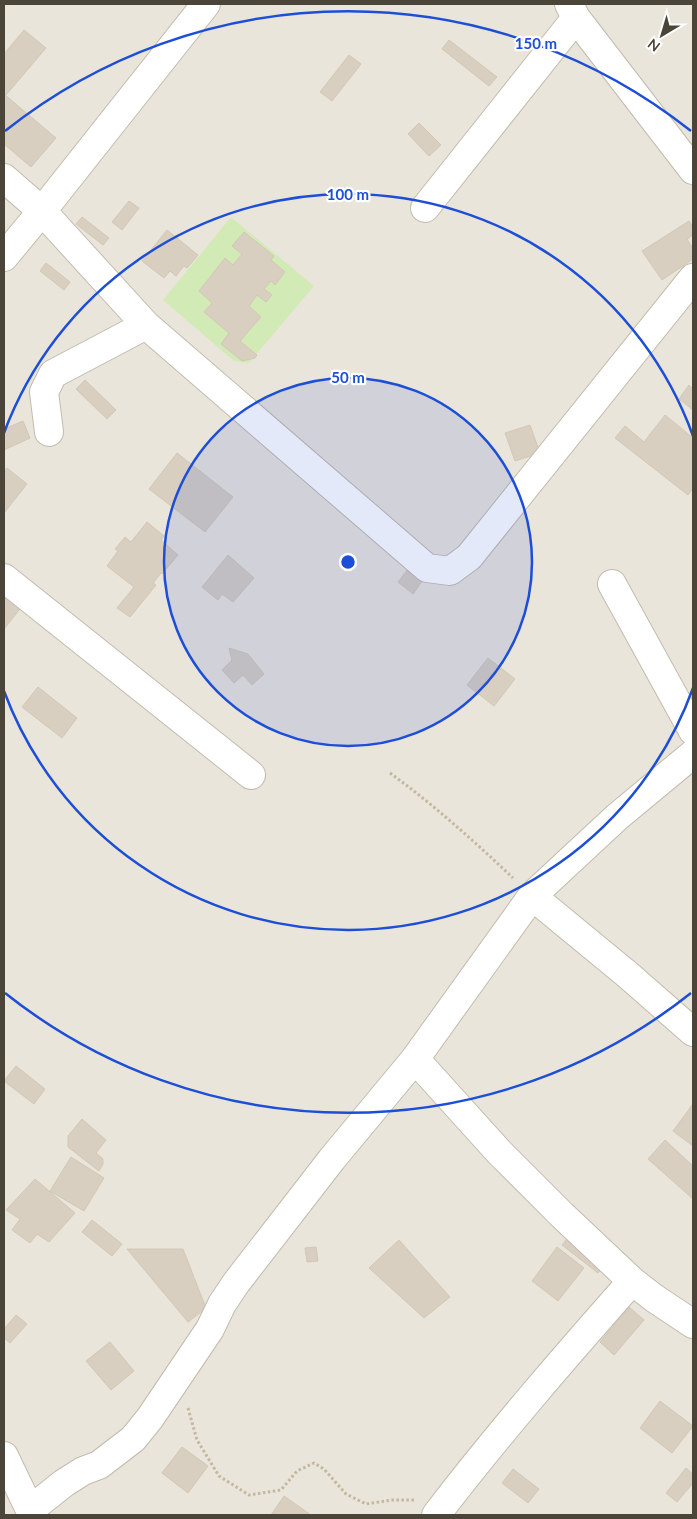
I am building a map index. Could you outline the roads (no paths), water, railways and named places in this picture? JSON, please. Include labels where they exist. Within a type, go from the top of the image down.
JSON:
[{"type":"street","points":[[4,257],[202,5]]},
{"type":"street","points":[[425,208],[572,11],[693,170]]},
{"type":"street","points":[[4,178],[42,211],[146,325],[428,568],[450,571],[469,557],[693,278]]},
{"type":"street","points":[[49,432],[44,392],[53,374],[146,325]]},
{"type":"street","points":[[4,578],[250,775]]},
{"type":"street","points":[[612,584],[693,731]]},
{"type":"street","points":[[4,1456],[31,1513],[64,1483],[83,1471],[99,1465],[133,1439],[150,1418],[210,1329],[222,1304],[236,1283],[332,1159],[415,1059],[532,896],[618,817],[693,754]]},
{"type":"street","points":[[532,896],[628,975],[693,1032]]},
{"type":"street","points":[[415,1059],[499,1152],[632,1281],[693,1324]]},
{"type":"street","points":[[436,1515],[500,1434],[581,1337],[632,1281]]}]
